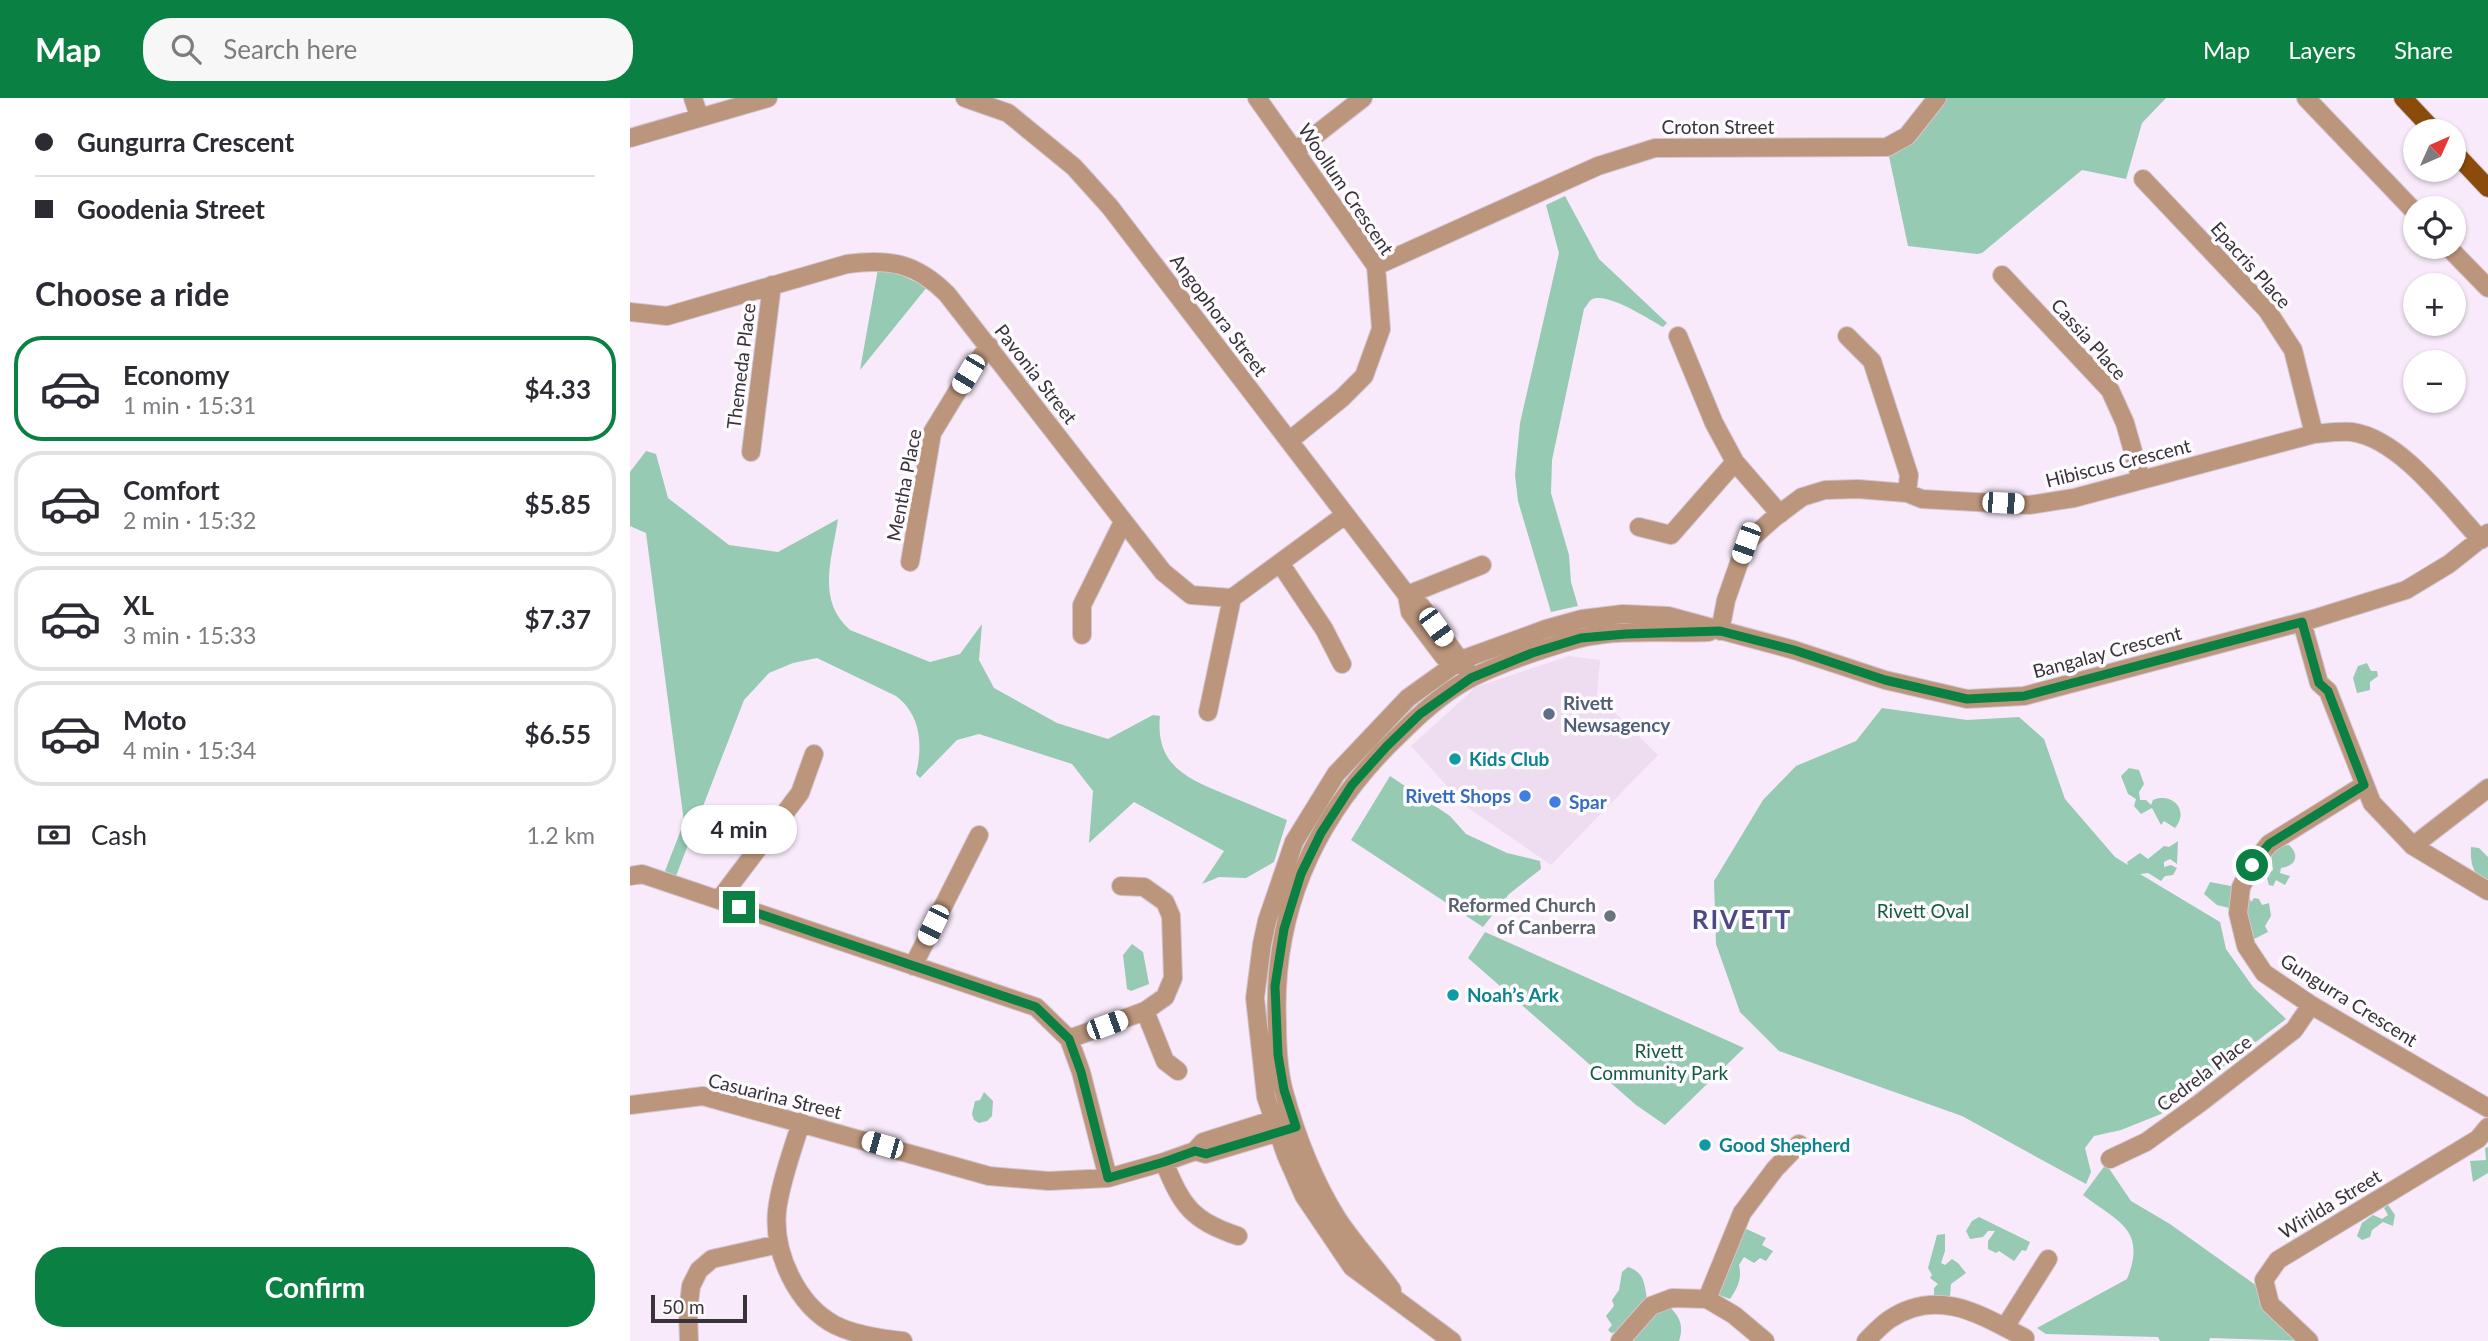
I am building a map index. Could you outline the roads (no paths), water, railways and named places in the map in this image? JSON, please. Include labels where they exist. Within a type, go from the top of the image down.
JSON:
[{"type":"main road","points":[[2403,98],[2423,119]]},
{"type":"main road","points":[[2466,165],[2488,188]]},
{"type":"street","points":[[693,98],[699,116]]},
{"type":"street","points":[[630,138],[768,98]]},
{"type":"street","name":"Angophora Street","points":[[965,98],[1008,113],[1074,167],[1110,207],[1407,595],[1421,606],[1467,681]]},
{"type":"street","name":"Woollum Crescent","points":[[1257,98],[1377,265],[1381,329],[1364,376],[1342,398],[1289,441]]},
{"type":"street","points":[[1295,151],[1363,98]]},
{"type":"street","name":"Croton Street","points":[[1377,265],[1598,166],[1636,152],[1655,148],[1887,147],[1907,136],[1937,98]]},
{"type":"street","points":[[2306,98],[2403,199]]},
{"type":"street","name":"Epacris Place","points":[[2143,178],[2267,310],[2293,350],[2314,434]]},
{"type":"street","points":[[2460,259],[2488,288]]},
{"type":"street","name":"Pavonia Street","points":[[630,312],[667,316],[847,264],[876,260],[908,267],[935,283],[989,346],[1163,572],[1191,595],[1232,598]]},
{"type":"street","name":"Cassia Place","points":[[2002,275],[2110,390],[2125,423],[2141,480]]},
{"type":"street","name":"Themeda Place","points":[[751,452],[772,285]]},
{"type":"street","points":[[1847,336],[1872,361],[1909,475],[1907,493]]},
{"type":"street","points":[[1678,337],[1714,423],[1735,462],[1780,514]]},
{"type":"street","name":"Mentha Place","points":[[911,562],[932,433],[968,374],[989,346]]},
{"type":"street","name":"Hibiscus Crescent","points":[[1720,631],[1726,600],[1746,543],[1802,498],[1825,490],[1858,489],[1907,493],[1922,499],[2029,505],[2074,498],[2314,434],[2352,432],[2381,442],[2414,468],[2484,536]]},
{"type":"street","points":[[1639,527],[1671,535],[1735,462]]},
{"type":"street","points":[[1208,712],[1232,598],[1345,515]]},
{"type":"street","points":[[1082,635],[1082,605],[1123,522]]},
{"type":"street","name":"Bangalay Crescent","points":[[1293,871],[1294,842],[1336,774],[1408,698],[1456,664],[1546,629],[1582,619],[1623,614],[1668,616],[1794,650],[1885,680],[1967,699],[2041,693],[2307,621],[2406,590],[2449,564],[2484,536]]},
{"type":"street","points":[[1280,563],[1324,629],[1342,664]]},
{"type":"street","points":[[1407,595],[1482,565]]},
{"type":"street","points":[[2307,621],[2329,679],[2328,691],[2372,803],[2413,846],[2488,891]]},
{"type":"street","name":"Bangalay Crescent","points":[[1452,1341],[1352,1267],[1304,1196],[1285,1123],[1266,1097],[1255,998],[1262,944],[1293,871],[1311,850],[1352,785],[1420,714],[1467,681],[1532,653],[1581,638],[1720,631]]},
{"type":"street","points":[[719,900],[800,793],[814,754]]},
{"type":"street","name":"Gungurra Crescent","points":[[2364,785],[2269,844],[2252,865],[2241,887],[2238,913],[2246,946],[2264,973],[2311,1005],[2488,1108]]},
{"type":"street","points":[[2413,846],[2488,788]]},
{"type":"street","points":[[913,965],[979,835]]},
{"type":"street","points":[[630,876],[642,874],[1036,1007],[1069,1039],[1081,1072],[1108,1178]]},
{"type":"street","points":[[1069,1039],[1145,1011],[1165,997],[1173,978],[1171,916],[1165,902],[1144,887],[1121,886]]},
{"type":"street","name":"Cedrela Place","points":[[2110,1159],[2153,1138],[2294,1030],[2311,1005]]},
{"type":"street","points":[[1145,1011],[1165,1061],[1178,1070]]},
{"type":"street","name":"Casuarina Street","points":[[630,1105],[703,1096],[989,1176],[1049,1181],[1108,1178],[1195,1151],[1203,1142],[1285,1123]]},
{"type":"street","points":[[802,1122],[777,1208],[779,1244],[789,1274],[809,1304],[835,1325],[881,1340],[903,1341]]},
{"type":"street","name":"Wirilda Street","points":[[2309,1341],[2270,1304],[2264,1280],[2278,1260],[2478,1139],[2488,1127]]},
{"type":"street","points":[[1707,1299],[1742,1213],[1775,1169],[1799,1143]]},
{"type":"street","points":[[1164,1162],[1174,1186],[1190,1211],[1212,1227],[1238,1236]]},
{"type":"street","points":[[689,1341],[691,1286],[699,1270],[712,1259],[779,1244]]},
{"type":"street","points":[[2005,1328],[2048,1259]]},
{"type":"street","points":[[1619,1341],[1651,1306],[1672,1298],[1707,1299],[1734,1315],[1765,1341]]},
{"type":"street","points":[[1866,1341],[1890,1319],[1927,1303],[1973,1310],[2025,1338]]},
{"type":"place","name":"Rivett Newsagency","points":[[1549,714]]},
{"type":"place","name":"Kids Club","points":[[1455,759]]},
{"type":"place","name":"Rivett Shops","points":[[1525,796]]},
{"type":"place","name":"Spar","points":[[1555,802]]},
{"type":"place","name":"Reformed Church of Canberra","points":[[1610,916]]},
{"type":"place","name":"Noah’s Ark","points":[[1453,995]]},
{"type":"place","name":"Good Shepherd","points":[[1705,1145]]},
{"type":"district","name":"RIVETT","points":[[1742,920]]},
{"type":"park label","name":"Rivett Oval","points":[[1923,911]]},
{"type":"park label","name":"Rivett Community Park","points":[[1659,1062]]}]
